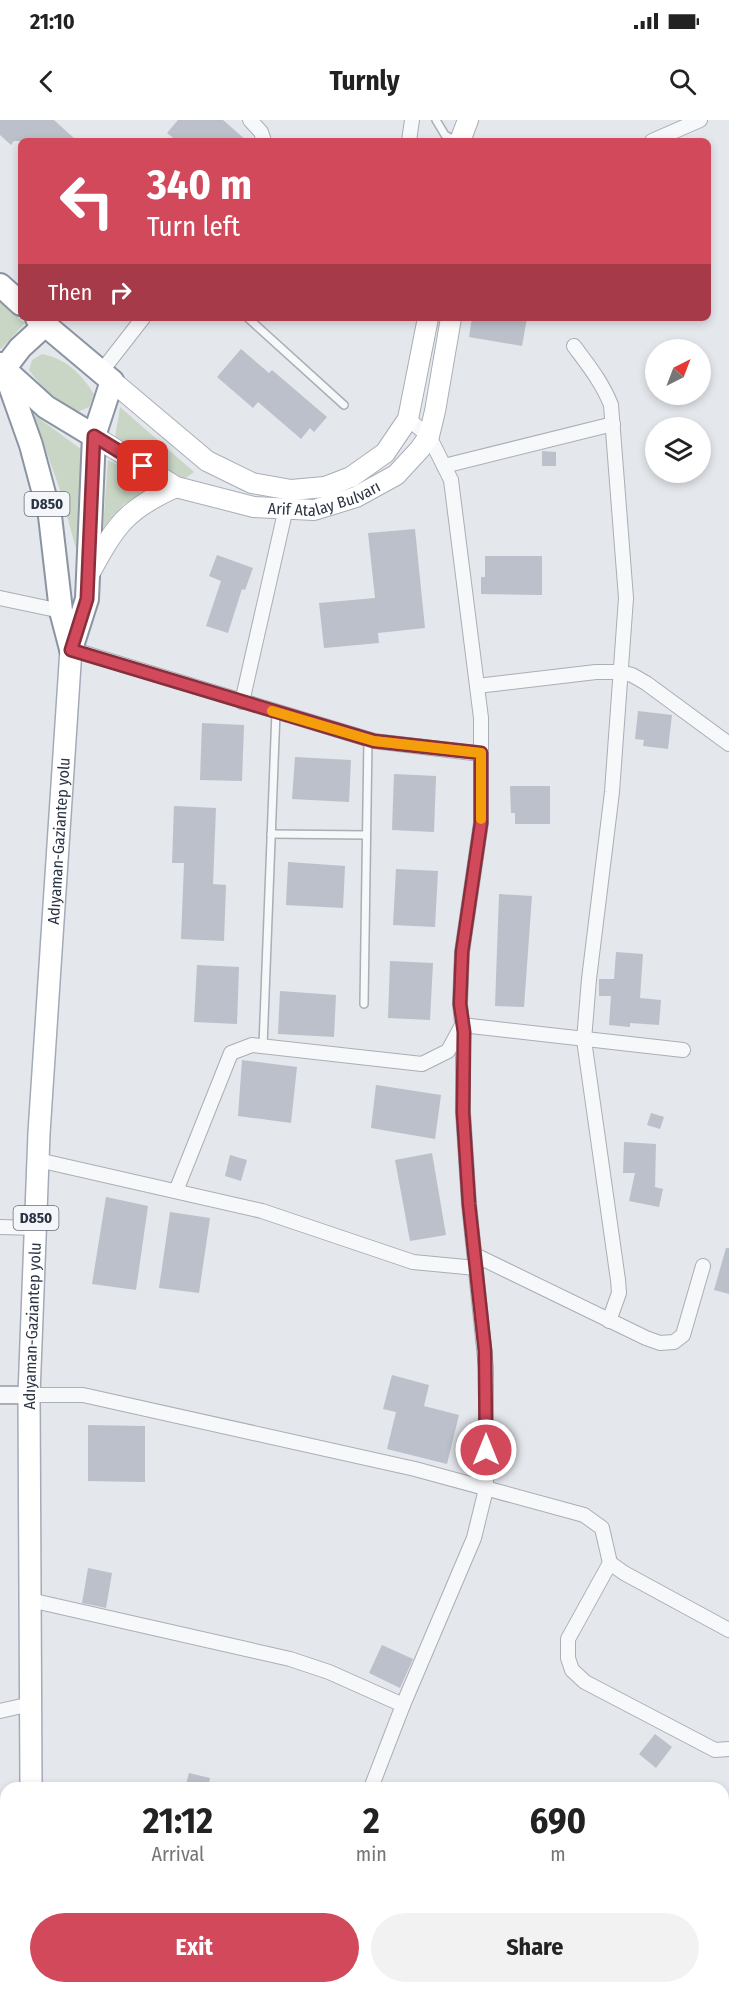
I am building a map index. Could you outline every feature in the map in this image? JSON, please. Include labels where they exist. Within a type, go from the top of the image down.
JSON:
[{"type":"highway","points":[[0,285],[18,300]]},
{"type":"highway","points":[[94,436],[46,407],[1,367],[41,322],[107,376]]},
{"type":"highway","name":"D850","points":[[1,367],[32,445],[50,516],[61,611],[71,650]]},
{"type":"highway","name":"D850","points":[[71,650],[87,599],[94,436],[107,376]]},
{"type":"main road","points":[[459,138],[468,120]]},
{"type":"main road","points":[[468,120],[471,138]]},
{"type":"main road","name":"Arif Atalay Bulvarı","points":[[107,376],[207,461],[252,483],[291,490],[325,487],[351,477],[385,453],[408,419],[427,321]]},
{"type":"main road","name":"Arif Atalay Bulvarı","points":[[94,436],[176,487],[254,507],[314,510],[356,497],[396,475],[429,436],[450,321]]},
{"type":"main road","points":[[88,576],[120,523],[149,499],[176,487]]},
{"type":"main road","name":"Adıyaman-Gaziantep yolu","points":[[31,1782],[29,1395],[38,1160],[71,650]]},
{"type":"street","points":[[250,120],[261,132],[263,138]]},
{"type":"street","points":[[409,138],[412,120]]},
{"type":"street","points":[[659,138],[700,120]]},
{"type":"street","points":[[107,376],[141,321]]},
{"type":"street","points":[[574,346],[605,390],[611,405],[626,598],[612,792],[589,979],[584,1040],[618,1280],[619,1293],[609,1321]]},
{"type":"street","points":[[373,1782],[403,1705],[474,1538],[486,1489],[486,1368],[463,1112],[460,1004],[462,952],[481,823],[481,718],[451,480],[429,436],[408,419]]},
{"type":"street","points":[[444,466],[613,424]]},
{"type":"street","points":[[242,702],[286,508]]},
{"type":"street","points":[[0,598],[61,611]]},
{"type":"street","points":[[71,650],[368,739],[481,753]]},
{"type":"street","points":[[477,686],[596,672],[620,672],[633,675],[646,683],[729,744]]},
{"type":"street","points":[[176,1191],[231,1053],[252,1045],[422,1064],[448,1051],[462,1025]]},
{"type":"street","points":[[462,1025],[683,1050]]},
{"type":"street","points":[[38,1160],[262,1211],[413,1262],[476,1262],[660,1343],[674,1342],[683,1335],[703,1266]]},
{"type":"street","points":[[0,1227],[36,1227]]},
{"type":"street","points":[[0,1395],[83,1395],[415,1469],[584,1515],[602,1528],[610,1563],[624,1573],[729,1630]]},
{"type":"street","points":[[610,1563],[568,1639],[568,1658],[573,1670],[585,1682],[715,1749],[729,1749]]},
{"type":"street","points":[[30,1600],[290,1659],[329,1672],[403,1705]]},
{"type":"street","points":[[0,1711],[31,1704]]},
{"type":"lane","points":[[436,120],[445,135],[452,138]]},
{"type":"lane","points":[[251,321],[344,405]]},
{"type":"lane","points":[[263,1046],[276,712]]},
{"type":"lane","points":[[364,1004],[368,739]]},
{"type":"lane","points":[[271,834],[366,835]]},
{"type":"green space","points":[[0,302],[18,317],[18,321],[25,323],[0,348]]},
{"type":"green space","points":[[42,354],[66,364],[84,380],[94,394],[89,407],[77,412],[39,383],[29,370],[32,360]]},
{"type":"green space","points":[[120,407],[194,472],[183,480],[114,444]]},
{"type":"green space","points":[[33,414],[89,455],[80,563],[59,487]]},
{"type":"green space","points":[[108,460],[155,485],[123,505],[103,528]]},
{"type":"building","points":[[0,120],[54,120],[74,138],[18,138],[18,141],[14,141],[11,145],[0,135]]},
{"type":"building","points":[[178,120],[223,120],[244,138],[173,138],[167,133]]},
{"type":"building","points":[[472,321],[526,321],[522,346],[469,337]]},
{"type":"building","points":[[241,349],[269,373],[272,370],[327,417],[314,432],[310,428],[301,439],[258,402],[253,408],[217,377]]},
{"type":"building","points":[[542,451],[556,452],[556,466],[542,466]]},
{"type":"building","points":[[415,529],[425,628],[378,633],[379,643],[324,648],[319,603],[375,598],[368,533]]},
{"type":"building","points":[[217,555],[253,568],[245,590],[242,589],[228,633],[206,626],[221,581],[209,576]]},
{"type":"building","points":[[485,556],[542,556],[542,595],[481,594],[481,577],[485,577]]},
{"type":"building","points":[[638,711],[672,715],[668,749],[643,746],[644,740],[635,739]]},
{"type":"building","points":[[202,723],[244,725],[242,781],[200,780]]},
{"type":"building","points":[[295,757],[351,760],[349,802],[292,799]]},
{"type":"building","points":[[394,774],[436,776],[434,832],[392,830]]},
{"type":"building","points":[[510,786],[550,786],[550,824],[515,824],[515,813],[511,813]]},
{"type":"building","points":[[174,806],[216,808],[213,884],[226,885],[224,941],[181,939],[184,863],[172,863]]},
{"type":"building","points":[[288,862],[345,866],[343,908],[286,905]]},
{"type":"building","points":[[396,869],[438,871],[435,927],[393,925]]},
{"type":"building","points":[[499,894],[532,896],[524,1007],[495,1006]]},
{"type":"building","points":[[616,952],[643,954],[640,998],[661,1000],[659,1025],[630,1023],[630,1027],[609,1025],[611,996],[599,996],[599,979],[614,979]]},
{"type":"building","points":[[390,961],[433,963],[430,1020],[388,1018]]},
{"type":"building","points":[[197,965],[239,967],[237,1024],[194,1022]]},
{"type":"building","points":[[280,991],[336,995],[334,1037],[278,1034]]},
{"type":"building","points":[[242,1060],[297,1067],[291,1123],[238,1116]]},
{"type":"building","points":[[376,1085],[441,1095],[435,1139],[371,1128]]},
{"type":"building","points":[[651,1113],[664,1117],[660,1129],[647,1125]]},
{"type":"building","points":[[624,1142],[656,1144],[655,1187],[663,1189],[659,1207],[629,1201],[635,1173],[623,1173]]},
{"type":"building","points":[[432,1153],[446,1235],[410,1241],[395,1160]]},
{"type":"building","points":[[230,1155],[247,1160],[241,1181],[225,1176]]},
{"type":"building","points":[[106,1197],[148,1206],[136,1290],[92,1284]]},
{"type":"building","points":[[170,1212],[210,1218],[199,1293],[159,1288]]},
{"type":"building","points":[[726,1248],[729,1248],[729,1294],[714,1290]]},
{"type":"building","points":[[392,1375],[429,1385],[424,1406],[459,1415],[447,1464],[387,1449],[396,1412],[383,1409]]},
{"type":"building","points":[[88,1425],[145,1426],[145,1482],[88,1481]]},
{"type":"building","points":[[88,1568],[112,1573],[106,1608],[82,1603]]},
{"type":"building","points":[[382,1645],[413,1659],[400,1688],[369,1673]]},
{"type":"building","points":[[655,1734],[672,1747],[656,1768],[639,1754]]},
{"type":"building","points":[[189,1773],[210,1778],[209,1782],[187,1782]]},
{"type":"slow traffic","points":[[272,711],[374,741],[481,753],[481,819]]},
{"type":"route","points":[[143,466],[94,436],[87,599],[71,650],[374,741],[481,753],[481,823],[462,952],[460,1004],[464,1032],[463,1112],[469,1204],[484,1333],[486,1450]]}]
